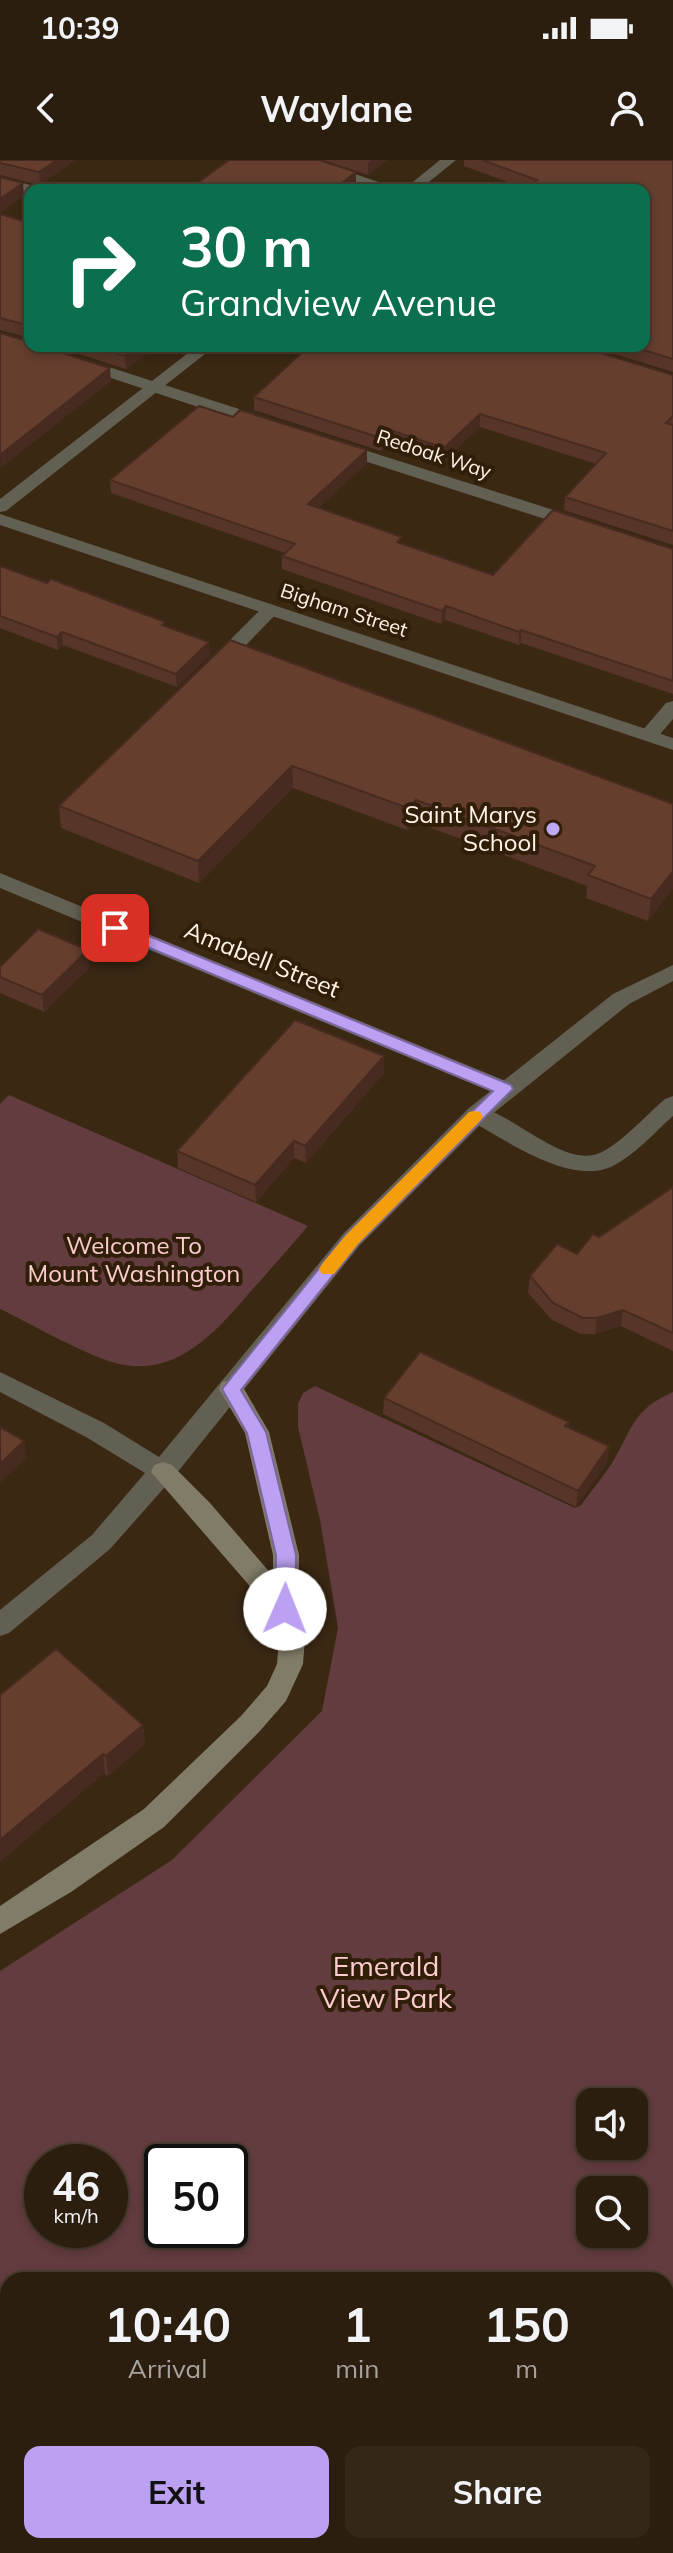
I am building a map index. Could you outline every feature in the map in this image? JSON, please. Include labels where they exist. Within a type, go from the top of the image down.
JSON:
[{"type":"main road","points":[[0,1921],[154,1818],[250,1724],[277,1693],[290,1664],[292,1638],[285,1609],[286,1555],[257,1432],[231,1389]]},
{"type":"main road","points":[[163,1472],[201,1510],[285,1609]]},
{"type":"street","points":[[299,160],[376,184]]},
{"type":"street","points":[[418,184],[449,160]]},
{"type":"street","points":[[0,181],[24,188]]},
{"type":"street","points":[[0,507],[200,352]]},
{"type":"street","points":[[71,360],[277,427]]},
{"type":"street","name":"Redoak Way","points":[[323,442],[597,530]]},
{"type":"street","name":"Bigham Street","points":[[0,519],[673,744]]},
{"type":"street","points":[[203,678],[271,609]]},
{"type":"street","points":[[649,735],[673,707]]},
{"type":"street","name":"Amabell Street","points":[[0,880],[505,1089]]},
{"type":"street","points":[[0,1625],[101,1542],[163,1472],[352,1239],[477,1114],[621,999],[673,972]]},
{"type":"street","points":[[477,1114],[563,1159],[588,1164],[603,1162],[673,1104]]},
{"type":"street","points":[[0,1381],[95,1430],[163,1472]]},
{"type":"green space","name":"Welcome To Mount Washington","points":[[9,1095],[308,1226],[208,1337],[174,1359],[155,1365],[134,1366],[112,1362],[85,1351],[0,1309],[0,1104]]},
{"type":"green space","name":"Emerald View Park","points":[[315,1386],[575,1508],[581,1505],[608,1468],[641,1413],[673,1392],[673,2272],[0,2272],[0,1971],[172,1860],[322,1711],[338,1628],[320,1520],[298,1427],[298,1404],[303,1393]]},
{"type":"building","points":[[0,160],[57,160],[39,172],[0,163]]},
{"type":"building","points":[[229,160],[319,160],[356,172],[341,184],[196,184]]},
{"type":"building","points":[[482,160],[673,160],[673,359],[650,352],[650,184],[532,184],[537,180]]},
{"type":"building","points":[[0,177],[23,183],[0,199]]},
{"type":"building","points":[[0,214],[24,221],[24,324],[0,318]]},
{"type":"building","points":[[0,333],[24,340],[24,352],[60,352],[110,368],[0,455]]},
{"type":"building","points":[[303,352],[598,352],[673,375],[673,416],[666,423],[673,425],[673,531],[565,497],[606,453],[480,414],[444,448],[390,430],[381,438],[254,397]]},
{"type":"building","points":[[199,406],[233,417],[240,410],[367,450],[308,504],[402,537],[397,542],[493,575],[553,510],[673,549],[673,681],[446,606],[442,611],[282,556],[295,544],[110,480]]},
{"type":"building","points":[[0,566],[47,583],[51,579],[209,642],[176,674],[62,632],[57,637],[0,616]]},
{"type":"building","points":[[230,640],[673,804],[673,871],[651,899],[588,875],[595,866],[416,800],[408,808],[292,766],[198,861],[59,806]]},
{"type":"building","points":[[38,929],[88,950],[42,995],[0,977],[0,967]]},
{"type":"building","points":[[295,1020],[384,1056],[305,1146],[294,1141],[255,1185],[177,1151]]},
{"type":"building","points":[[673,1187],[673,1333],[623,1310],[597,1318],[583,1318],[553,1303],[530,1276],[557,1244],[577,1254],[593,1234],[599,1237]]},
{"type":"building","points":[[420,1352],[569,1422],[565,1426],[609,1446],[578,1491],[384,1398]]},
{"type":"building","points":[[0,1427],[24,1441],[0,1464]]},
{"type":"building","points":[[56,1649],[143,1725],[106,1756],[103,1754],[0,1840],[0,1695]]},
{"type":"slow traffic","points":[[328,1269],[352,1239],[474,1117]]},
{"type":"place","name":"Saint Marys School","points":[[553,829]]},
{"type":"route","points":[[115,928],[505,1089],[352,1239],[231,1389],[257,1432],[286,1555],[285,1609]]}]
